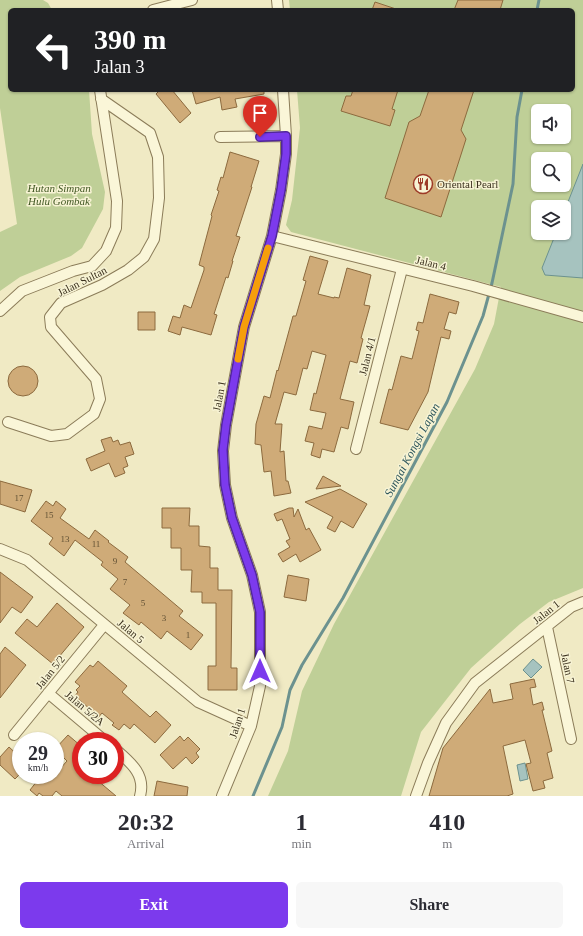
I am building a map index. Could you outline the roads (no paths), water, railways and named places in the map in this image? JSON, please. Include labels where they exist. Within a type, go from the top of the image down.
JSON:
[{"type":"street","points":[[158,6],[192,0]]},
{"type":"street","name":"Jalan 1","points":[[222,796],[251,726],[260,686],[260,612],[252,575],[232,518],[225,485],[223,450],[226,425],[244,327],[272,236],[281,190],[286,154],[283,92]]},
{"type":"street","points":[[0,310],[22,291],[73,271],[92,266],[106,251],[116,228],[117,201],[100,94]]},
{"type":"street","name":"Jalan Sultan","points":[[8,422],[51,436],[67,434],[94,414],[100,399],[96,379],[51,327],[50,317],[61,303],[102,286],[128,270],[144,257],[154,239],[159,198],[158,157],[150,133],[100,94]]},
{"type":"street","points":[[220,137],[286,136]]},
{"type":"street","name":"Jalan 4","points":[[272,236],[473,286],[583,317]]},
{"type":"street","name":"Jalan 4/1","points":[[356,450],[407,270]]},
{"type":"street","name":"Jalan 5","points":[[0,549],[27,560],[198,702],[251,726]]},
{"type":"street","name":"Jalan 1","points":[[416,796],[428,762],[446,723],[475,683],[571,607],[583,602]]},
{"type":"street","name":"Jalan 5/2","points":[[16,732],[104,625]]},
{"type":"street","name":"Jalan 7","points":[[547,626],[571,738]]},
{"type":"street","name":"Jalan 5/2A","points":[[48,693],[94,732]]},
{"type":"street","points":[[124,756],[132,763],[140,776],[140,796]]},
{"type":"water","points":[[583,164],[583,278],[545,275],[542,268],[553,240],[571,240],[571,200],[569,200]]},
{"type":"water","points":[[533,659],[542,667],[531,678],[523,670]]},
{"type":"water","points":[[525,763],[528,779],[520,781],[517,765]]},
{"type":"waterway","name":"Sungai Kongsi Lapan","points":[[537,8],[539,0]]},
{"type":"waterway","name":"Sungai Kongsi Lapan","points":[[253,796],[282,727],[290,690],[302,665],[343,598],[447,402],[483,316],[492,283],[513,184],[517,117],[522,92]]},
{"type":"place","name":"Oriental Pearl","points":[[423,184]]},
{"type":"park label","name":"Hutan Simpan Hulu Gombak","points":[[59,194]]}]
